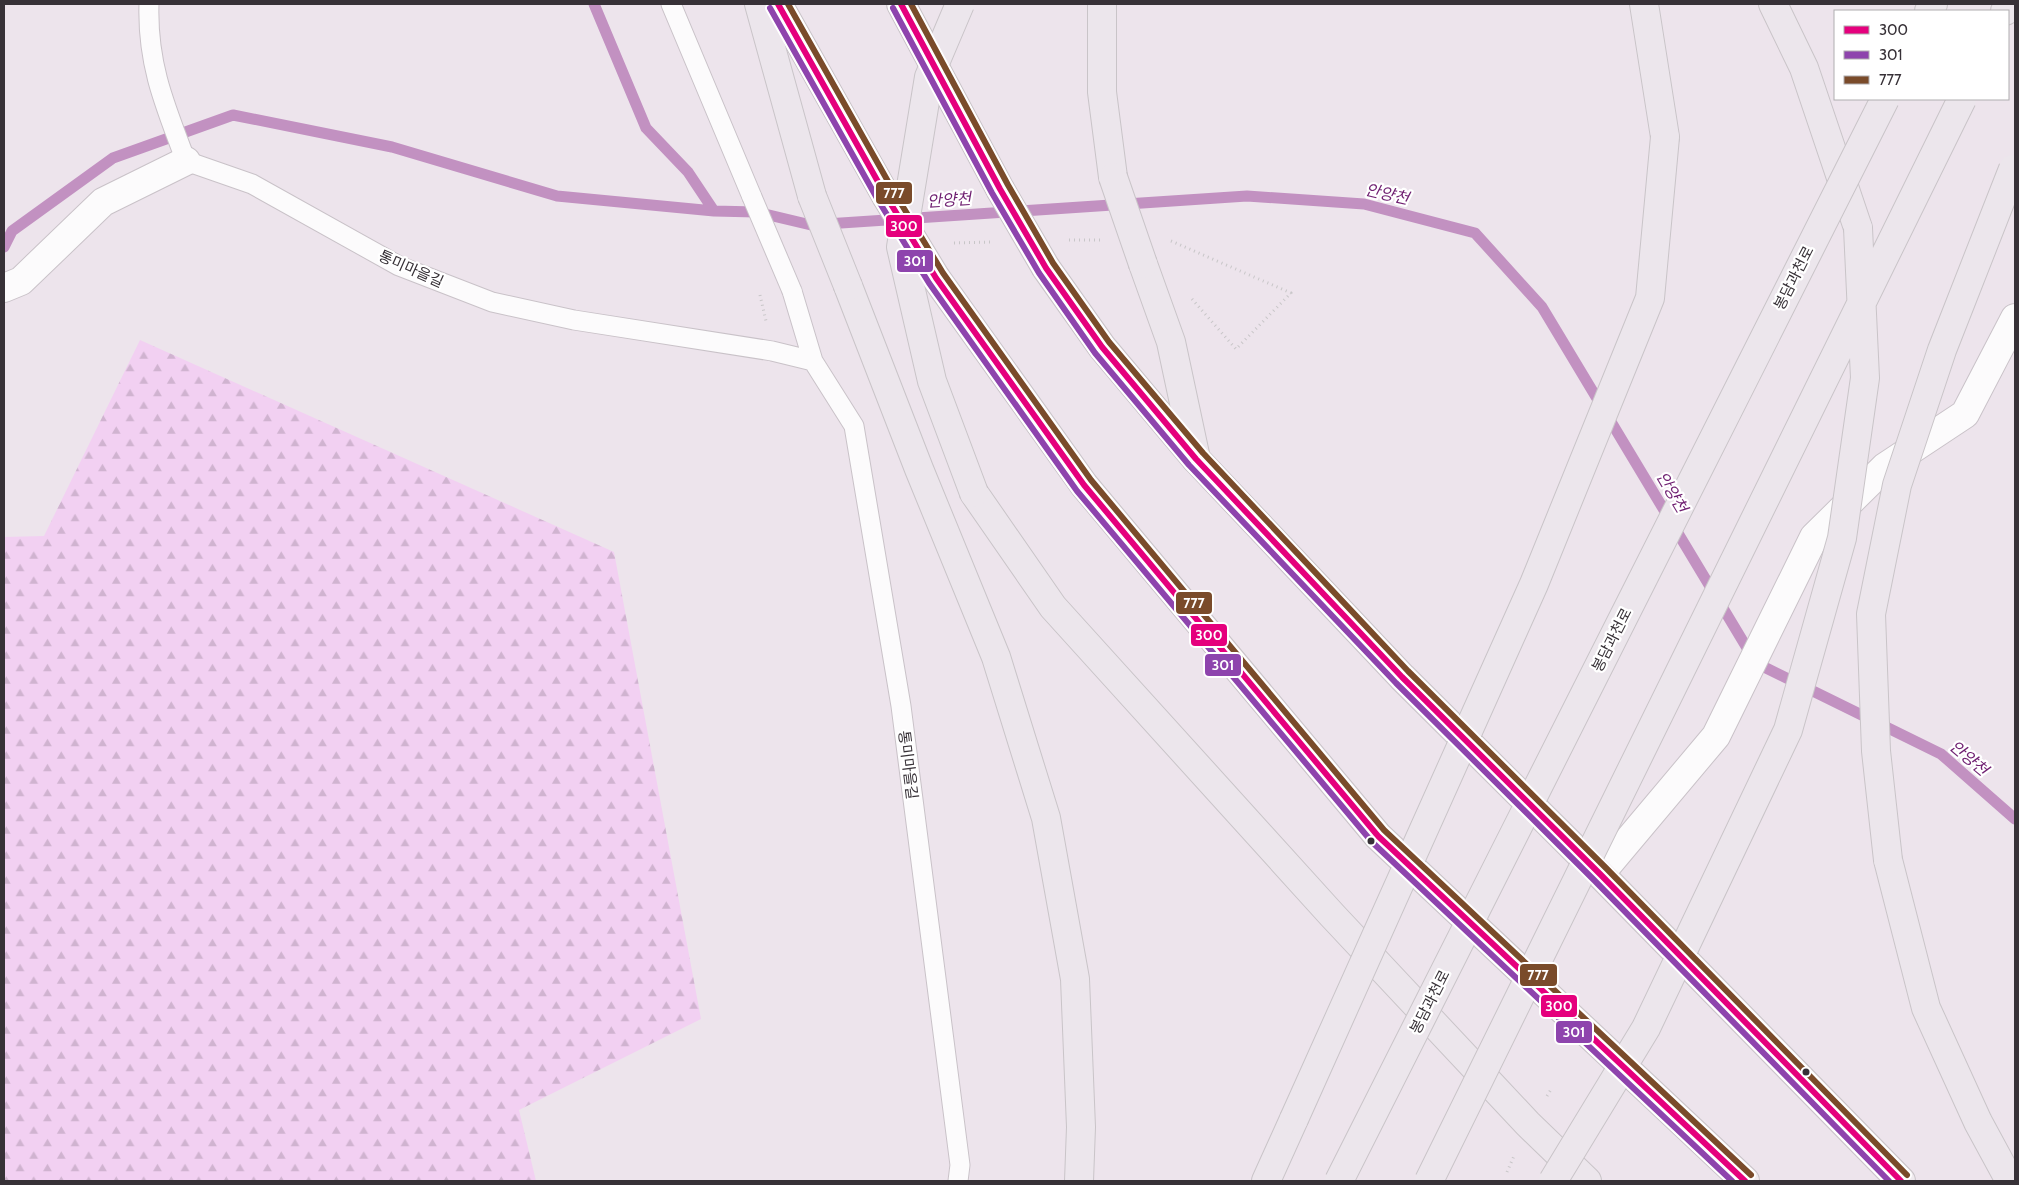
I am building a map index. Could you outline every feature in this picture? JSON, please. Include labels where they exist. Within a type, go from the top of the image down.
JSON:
[{"type":"highway","points":[[758,4],[812,196],[915,460],[996,657],[1046,818],[1075,979],[1081,1127],[1079,1181]]},
{"type":"highway","points":[[960,4],[929,77],[901,247],[932,381],[974,493],[1053,608],[1332,915],[1528,1124],[1586,1181]]},
{"type":"highway","points":[[1102,4],[1102,92],[1113,177],[1171,342],[1196,459]]},
{"type":"highway","points":[[1266,1181],[1534,584],[1650,298],[1665,137],[1644,4]]},
{"type":"highway","points":[[1553,1181],[1646,1028],[1788,730],[1842,538],[1865,378],[1858,228],[1804,68],[1774,4]]},
{"type":"highway","name":"봉담과천로","points":[[1339,1181],[1884,100]]},
{"type":"highway","points":[[1429,1181],[1962,100]]},
{"type":"highway","points":[[2010,1181],[1978,1122],[1926,1008],[1888,860],[1876,750],[1871,614],[1897,485],[1942,350],[2014,167]]},
{"type":"main road","points":[[778,4],[886,196],[936,278],[1084,485],[1378,836],[1745,1181]]},
{"type":"main road","points":[[901,4],[1000,189],[1046,268],[1102,346],[1196,459],[1402,677],[1600,874],[1901,1181]]},
{"type":"street","points":[[13,285],[103,202],[186,161]]},
{"type":"street","points":[[1600,874],[1716,736],[1814,537],[1885,467],[1965,414],[2015,318]]},
{"type":"lane","points":[[149,4],[148,34],[159,90],[186,161]]},
{"type":"lane","name":"통미마을길","points":[[671,4],[792,291],[813,361],[854,426],[901,706],[960,1165],[958,1181]]},
{"type":"lane","name":"통미마을길","points":[[186,161],[252,184],[399,266],[492,302],[574,320],[772,351],[813,361]]},
{"type":"green space","points":[[140,340],[614,552],[701,1019],[519,1110],[536,1181],[4,1181],[4,537],[44,536]]},
{"type":"waterway","name":"안양천","points":[[594,4],[646,128],[688,172],[714,211],[756,212],[811,225],[1247,196],[1364,204],[1475,233],[1542,307],[1756,663],[1941,754],[2015,819]]},
{"type":"waterway","points":[[4,247],[12,231],[113,158],[233,115],[392,147],[557,196],[714,211]]},
{"type":"transit line","name":"300","points":[[778,4],[886,196],[936,278],[1084,485],[1378,836],[1745,1181]]},
{"type":"transit line","name":"777","points":[[788,4],[894,192],[943,273],[1091,480],[1384,830],[1751,1175]]},
{"type":"transit line","name":"300","points":[[901,4],[1000,189],[1046,268],[1102,347],[1196,459],[1402,677],[1600,874],[1901,1181]]},
{"type":"transit line","name":"777","points":[[911,4],[1008,185],[1053,263],[1109,342],[1203,453],[1408,671],[1606,868],[1907,1175]]},
{"type":"transit line","name":"301","points":[[770,8],[878,200],[929,283],[1077,491],[1372,842],[1732,1181]]},
{"type":"transit line","name":"301","points":[[893,8],[992,193],[1039,273],[1095,353],[1189,465],[1396,683],[1594,880],[1889,1181]]}]
